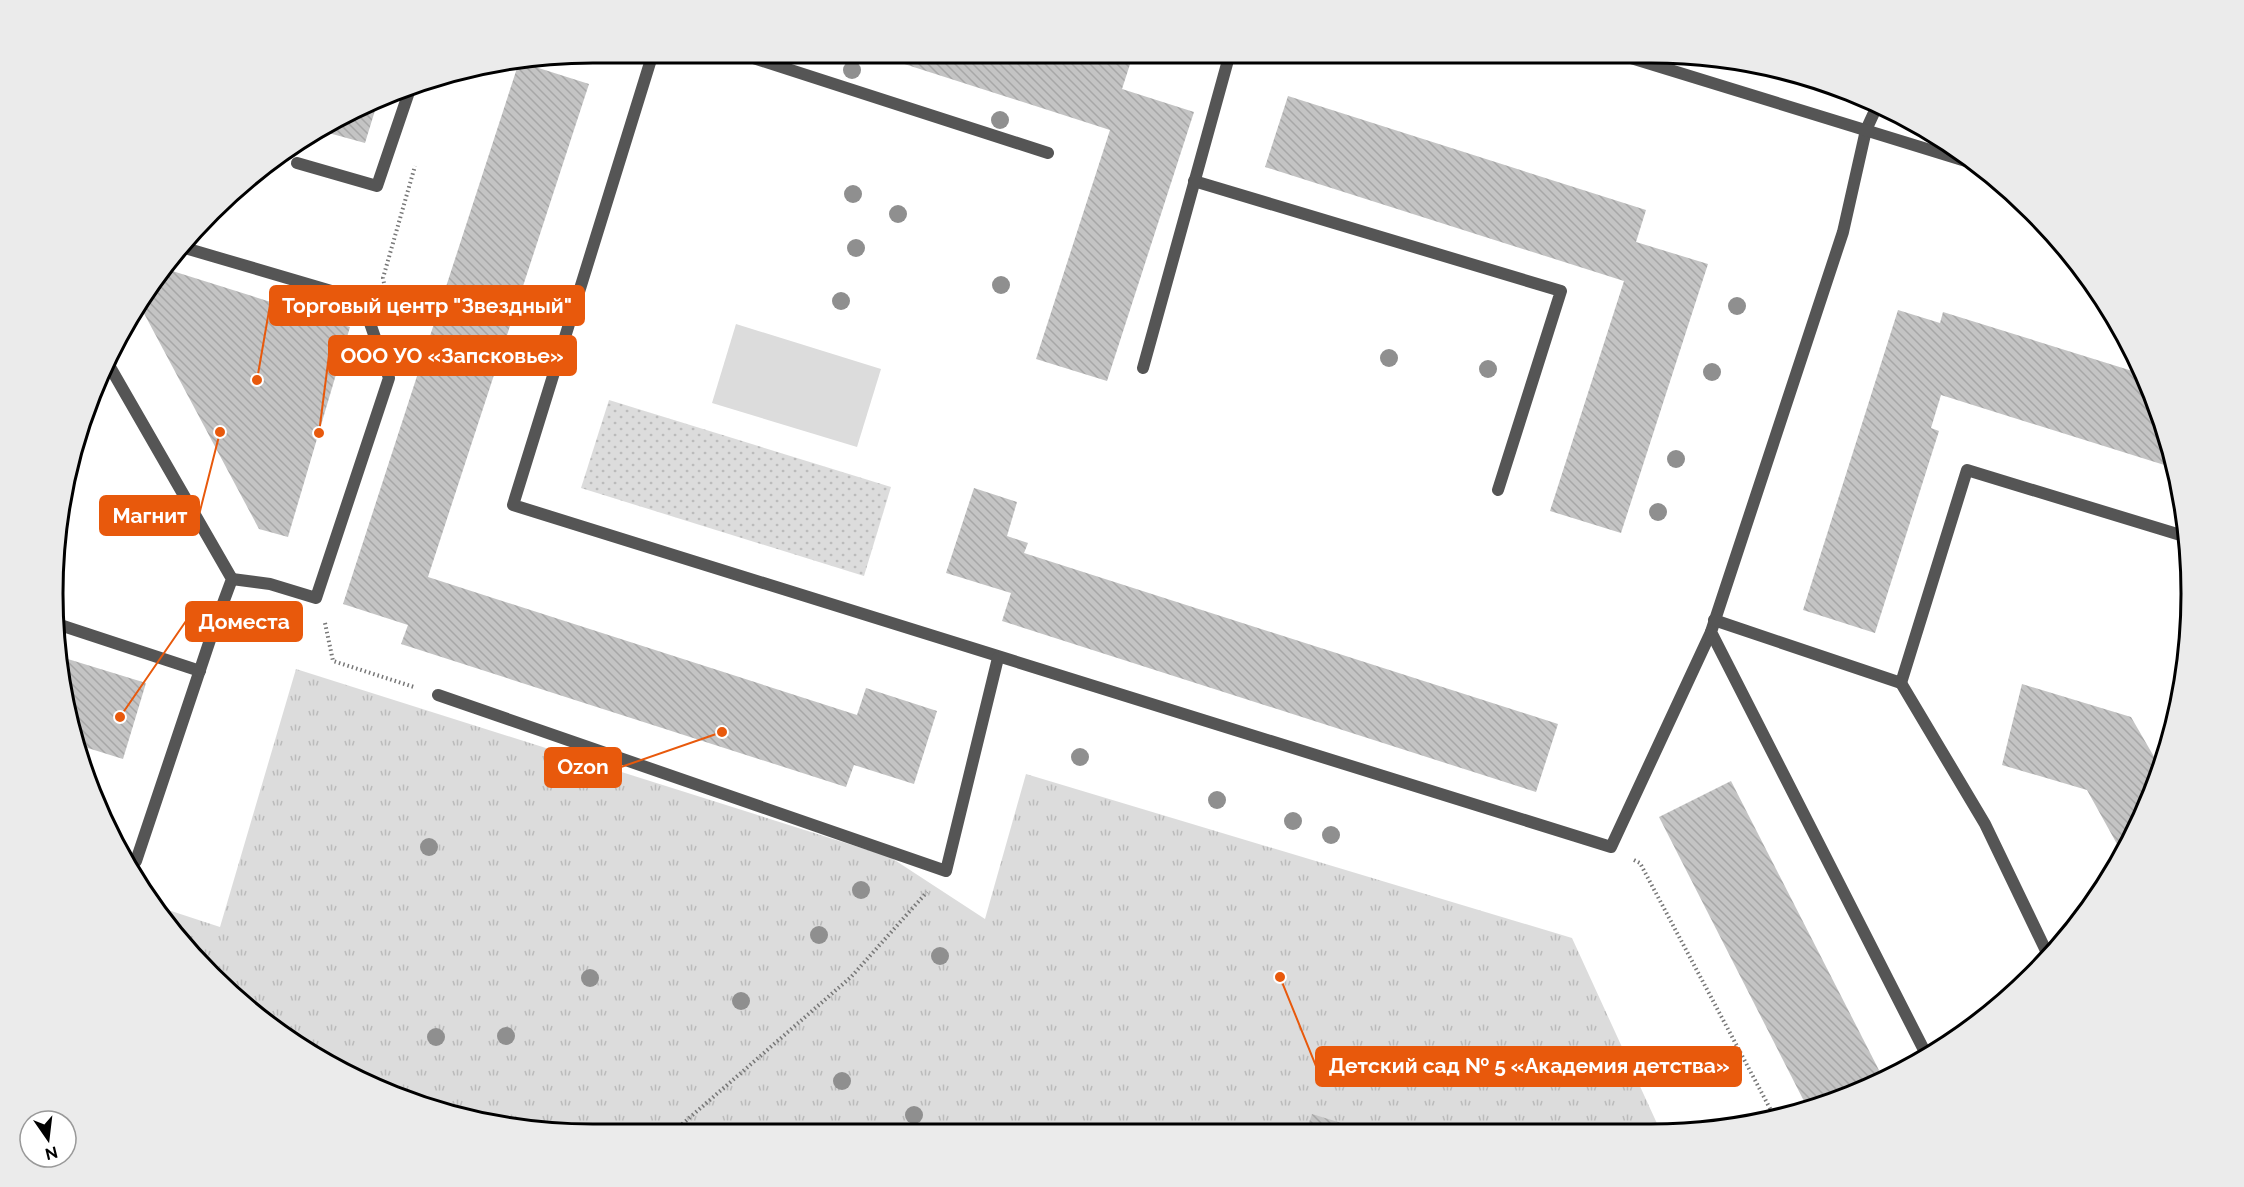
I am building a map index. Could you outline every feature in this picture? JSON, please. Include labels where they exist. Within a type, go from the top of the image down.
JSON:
[{"type":"street","points":[[650,63],[513,505],[1611,847],[1713,626],[1843,232],[1866,130],[1874,113]]},
{"type":"street","points":[[769,63],[1048,153]]},
{"type":"street","points":[[1143,368],[1227,63]]},
{"type":"street","points":[[1647,63],[1951,156]]},
{"type":"street","points":[[297,162],[377,186],[407,97]]},
{"type":"street","points":[[1194,181],[1561,291],[1498,490]]},
{"type":"street","points":[[190,250],[362,300],[389,378],[316,598],[270,584],[232,579]]},
{"type":"street","points":[[112,371],[232,579],[135,861]]},
{"type":"street","points":[[1901,683],[1967,470],[2177,534]]},
{"type":"street","points":[[64,626],[200,671]]},
{"type":"street","points":[[1713,626],[1901,683],[1985,824],[2045,948]]},
{"type":"street","points":[[1713,626],[1923,1048]]},
{"type":"street","points":[[438,695],[946,871],[998,657]]},
{"type":"path","points":[[385,289],[383,278],[418,156]]},
{"type":"path","points":[[324,616],[333,661],[438,695]]},
{"type":"path","points":[[1611,847],[1640,863],[1771,1110]]},
{"type":"path","points":[[682,1124],[851,977],[946,871]]},
{"type":"green space","points":[[736,324],[881,369],[857,447],[712,403]]},
{"type":"green space","points":[[609,400],[891,487],[864,576],[581,488]]},
{"type":"green space","points":[[296,669],[890,857],[985,919],[1026,774],[1572,938],[1657,1124],[594,1124],[524,1119],[490,1114],[423,1096],[390,1084],[328,1053],[271,1014],[218,969],[169,910],[220,927]]},
{"type":"building","points":[[901,63],[1130,63],[1122,89],[1194,112],[1107,381],[1036,359],[1110,130]]},
{"type":"building","points":[[535,67],[589,84],[428,577],[857,715],[866,688],[937,711],[914,784],[854,765],[846,787],[401,644],[408,625],[343,604],[517,69]]},
{"type":"building","points":[[1288,96],[1646,210],[1636,242],[1708,264],[1621,533],[1550,511],[1624,281],[1265,167]]},
{"type":"building","points":[[375,110],[365,143],[329,133]]},
{"type":"building","points":[[173,271],[350,327],[288,537],[259,529],[144,313]]},
{"type":"building","points":[[1898,310],[1940,323],[1943,312],[2132,371],[2153,423],[2165,465],[1941,395],[1931,428],[1939,431],[1875,633],[1803,610]]},
{"type":"building","points":[[974,488],[1017,502],[1007,536],[1028,543],[1024,553],[1558,724],[1536,792],[1002,621],[1011,593],[946,573]]},
{"type":"building","points":[[68,659],[146,683],[123,759],[86,747],[73,697]]},
{"type":"building","points":[[2022,684],[2131,717],[2155,758],[2141,797],[2117,845],[2087,790],[2002,765]]},
{"type":"building","points":[[1731,781],[1880,1072],[1854,1084],[1804,1101],[1659,817]]},
{"type":"building","points":[[1312,1114],[1344,1124],[1308,1124]]},
{"type":"place","name":"Торговый центр \"Звездный\"","points":[[257,380]]},
{"type":"place","name":"Магнит","points":[[220,432]]},
{"type":"place","name":"ООО УО «Запсковье»","points":[[319,433]]},
{"type":"place","name":"Доместа","points":[[120,717]]},
{"type":"place","name":"Ozon","points":[[722,732]]},
{"type":"place","name":"Детский сад № 5 «Академия детства»","points":[[1280,977]]}]
